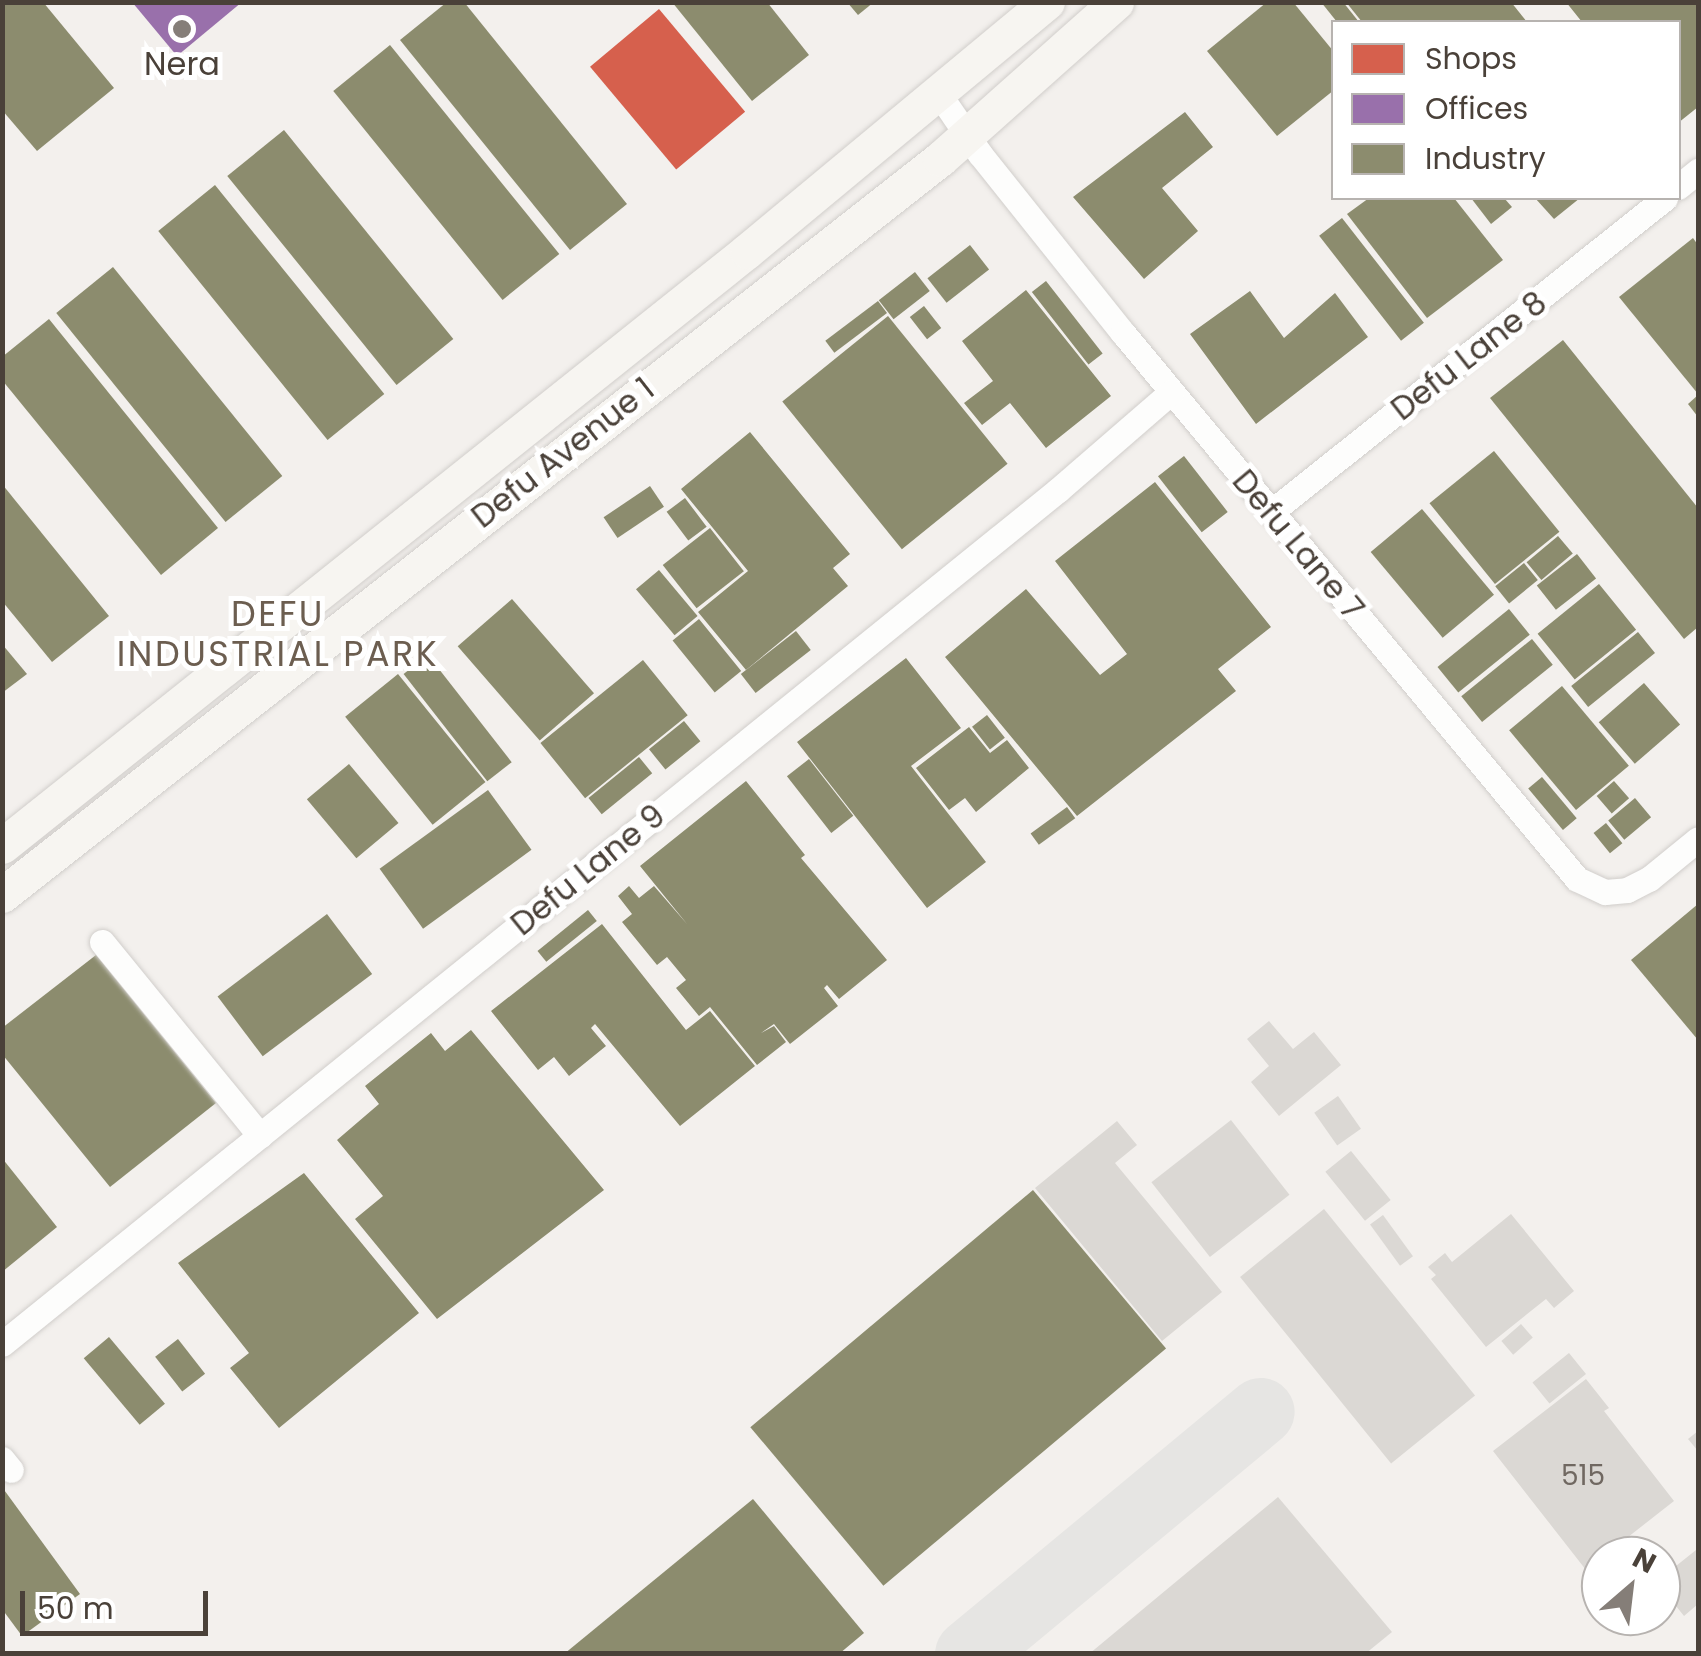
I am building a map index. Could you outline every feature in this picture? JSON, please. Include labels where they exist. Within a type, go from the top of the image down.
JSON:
[{"type":"main road","name":"Defu Avenue 1","points":[[2,846],[940,94],[1047,2]]},
{"type":"main road","name":"Defu Avenue 1","points":[[2,896],[967,136],[1116,2]]},
{"type":"street","name":"Defu Lane 7","points":[[940,94],[967,136],[1171,392],[1577,878],[1605,892],[1627,890],[1648,880],[1698,839]]},
{"type":"street","name":"Defu Lane 8","points":[[1271,512],[1662,200]]},
{"type":"street","name":"Defu Lane 9","points":[[2,1344],[1042,502],[1171,392]]},
{"type":"street","points":[[102,942],[260,1136]]},
{"type":"building: Shops","points":[[659,9],[745,112],[676,170],[590,67]]},
{"type":"building: Offices","name":"Nera","points":[[132,2],[242,2],[177,56]]},
{"type":"building: Industry","points":[[2,2],[43,2],[114,88],[37,151],[2,110]]},
{"type":"building: Industry","points":[[447,2],[464,2],[627,204],[570,250],[400,40]]},
{"type":"building: Industry","points":[[672,2],[767,2],[809,55],[752,101]]},
{"type":"building: Industry","points":[[847,2],[874,2],[858,15]]},
{"type":"building: Industry","points":[[1267,2],[1293,2],[1331,48],[1331,92],[1277,136],[1207,51]]},
{"type":"building: Industry","points":[[1321,2],[1343,2],[1357,20],[1335,20]]},
{"type":"building: Industry","points":[[1346,2],[1511,2],[1525,20],[1360,20]]},
{"type":"building: Industry","points":[[1566,2],[1698,2],[1698,107],[1681,121],[1681,20],[1580,20]]},
{"type":"building: Industry","points":[[390,45],[559,254],[503,300],[333,91]]},
{"type":"building: Industry","points":[[1185,112],[1213,147],[1162,188],[1198,231],[1144,279],[1073,197]]},
{"type":"building: Industry","points":[[284,130],[453,339],[397,385],[227,176]]},
{"type":"building: Industry","points":[[215,185],[384,394],[328,440],[158,231]]},
{"type":"building: Industry","points":[[1366,200],[1456,200],[1503,260],[1427,318],[1347,214]]},
{"type":"building: Industry","points":[[1473,200],[1506,200],[1512,207],[1491,224]]},
{"type":"building: Industry","points":[[1537,200],[1578,200],[1554,219]]},
{"type":"building: Industry","points":[[1342,218],[1424,323],[1401,341],[1319,236]]},
{"type":"building: Industry","points":[[1693,238],[1698,245],[1698,394],[1619,297]]},
{"type":"building: Industry","points":[[970,245],[989,269],[947,303],[927,278]]},
{"type":"building: Industry","points":[[113,267],[282,476],[226,522],[56,313]]},
{"type":"building: Industry","points":[[915,272],[930,291],[894,319],[879,300]]},
{"type":"building: Industry","points":[[1046,281],[1103,353],[1088,365],[1032,292]]},
{"type":"building: Industry","points":[[1026,290],[1111,396],[1046,448],[1010,403],[982,425],[964,403],[993,381],[962,341]]},
{"type":"building: Industry","points":[[1250,291],[1284,338],[1335,293],[1368,337],[1256,424],[1190,334]]},
{"type":"building: Industry","points":[[878,301],[887,313],[834,353],[825,341]]},
{"type":"building: Industry","points":[[924,306],[941,328],[927,339],[910,317]]},
{"type":"building: Industry","points":[[888,316],[1008,464],[902,549],[782,402]]},
{"type":"building: Industry","points":[[49,319],[218,528],[161,575],[2,380],[2,357]]},
{"type":"building: Industry","points":[[1563,340],[1698,508],[1698,627],[1684,639],[1490,398]]},
{"type":"building: Industry","points":[[1698,395],[1698,417],[1688,404]]},
{"type":"building: Industry","points":[[750,432],[850,554],[833,568],[848,586],[746,670],[698,612],[748,571],[681,489]]},
{"type":"building: Industry","points":[[1494,451],[1559,532],[1495,584],[1429,503]]},
{"type":"building: Industry","points":[[1184,456],[1228,512],[1202,532],[1158,476]]},
{"type":"building: Industry","points":[[1155,482],[1271,627],[1218,669],[1236,691],[1077,816],[945,657],[1026,589],[1100,675],[1127,654],[1055,561]]},
{"type":"building: Industry","points":[[2,484],[109,616],[52,662],[2,601]]},
{"type":"building: Industry","points":[[650,486],[664,507],[618,538],[604,517]]},
{"type":"building: Industry","points":[[685,498],[707,527],[688,541],[667,512]]},
{"type":"building: Industry","points":[[1422,509],[1494,595],[1443,638],[1371,552]]},
{"type":"building: Industry","points":[[710,528],[744,571],[697,608],[663,565]]},
{"type":"building: Industry","points":[[1558,536],[1573,554],[1541,580],[1527,562]]},
{"type":"building: Industry","points":[[1577,554],[1596,578],[1556,610],[1537,585]]},
{"type":"building: Industry","points":[[1524,563],[1538,580],[1509,603],[1495,586]]},
{"type":"building: Industry","points":[[659,570],[698,616],[675,635],[636,589]]},
{"type":"building: Industry","points":[[1599,584],[1636,630],[1575,680],[1538,634]]},
{"type":"building: Industry","points":[[512,599],[594,693],[540,741],[458,646]]},
{"type":"building: Industry","points":[[1509,609],[1530,635],[1458,693],[1438,667]]},
{"type":"building: Industry","points":[[699,619],[741,671],[715,692],[673,640]]},
{"type":"building: Industry","points":[[796,631],[811,650],[756,693],[741,674]]},
{"type":"building: Industry","points":[[1638,632],[1655,653],[1588,707],[1571,686]]},
{"type":"building: Industry","points":[[1532,639],[1553,665],[1482,722],[1461,696]]},
{"type":"building: Industry","points":[[2,644],[27,674],[2,693]]},
{"type":"building: Industry","points":[[428,655],[512,762],[487,781],[404,674]]},
{"type":"building: Industry","points":[[906,658],[961,728],[911,766],[986,862],[927,908],[797,742]]},
{"type":"building: Industry","points":[[643,660],[688,715],[585,798],[540,743]]},
{"type":"building: Industry","points":[[398,674],[485,782],[433,825],[345,717]]},
{"type":"building: Industry","points":[[1644,683],[1680,725],[1635,764],[1599,722]]},
{"type":"building: Industry","points":[[1562,686],[1629,766],[1576,810],[1509,730]]},
{"type":"building: Industry","points":[[987,715],[1005,738],[990,750],[972,727]]},
{"type":"building: Industry","points":[[684,721],[700,741],[665,770],[649,749]]},
{"type":"building: Industry","points":[[969,727],[990,753],[1007,740],[1029,768],[976,812],[965,798],[949,810],[916,768]]},
{"type":"building: Industry","points":[[639,757],[652,773],[602,814],[588,798]]},
{"type":"building: Industry","points":[[809,759],[853,816],[831,833],[787,776]]},
{"type":"building: Industry","points":[[349,764],[398,823],[356,858],[307,799]]},
{"type":"building: Industry","points":[[1542,777],[1577,818],[1563,830],[1528,789]]},
{"type":"building: Industry","points":[[746,781],[805,855],[801,858],[887,960],[839,999],[827,985],[824,988],[838,1006],[790,1044],[774,1024],[761,1033],[774,1026],[786,1042],[757,1065],[710,1007],[699,1016],[676,988],[686,980],[667,957],[657,965],[622,922],[632,914],[618,896],[629,886],[639,898],[654,886],[687,924],[640,866]]},
{"type":"building: Industry","points":[[1614,781],[1629,798],[1612,813],[1597,796]]},
{"type":"building: Industry","points":[[488,790],[531,850],[423,929],[380,869]]},
{"type":"building: Industry","points":[[1635,798],[1651,817],[1624,840],[1608,820]]},
{"type":"building: Industry","points":[[1067,807],[1075,818],[1039,845],[1031,833]]},
{"type":"building: Industry","points":[[1606,823],[1622,843],[1610,853],[1594,833]]},
{"type":"building: Industry","points":[[1698,904],[1698,1040],[1631,960]]},
{"type":"building: Industry","points":[[588,910],[597,921],[546,962],[537,951]]},
{"type":"building: Industry","points":[[327,914],[372,974],[263,1056],[218,996]]},
{"type":"building: Industry","points":[[602,924],[686,1030],[710,1011],[755,1066],[680,1126],[595,1024],[591,1028],[606,1046],[569,1076],[554,1057],[538,1070],[491,1011]]},
{"type":"building: Industry","points":[[96,955],[216,1103],[110,1187],[2,1054],[2,1028]]},
{"type":"building: Industry","points":[[471,1030],[604,1190],[437,1319],[355,1219],[383,1196],[337,1140],[379,1104],[365,1086],[431,1033],[445,1051]]},
{"type":"building: Industry","points":[[2,1158],[57,1227],[2,1272]]},
{"type":"building: Industry","points":[[304,1173],[419,1313],[279,1428],[230,1368],[249,1353],[178,1263]]},
{"type":"building: Industry","points":[[1033,1190],[1166,1349],[883,1586],[750,1427]]},
{"type":"building: Industry","points":[[109,1337],[165,1404],[140,1425],[84,1358]]},
{"type":"building: Industry","points":[[178,1339],[205,1374],[182,1392],[155,1357]]},
{"type":"building: Industry","points":[[2,1487],[80,1594],[22,1636],[2,1609]]},
{"type":"building: Industry","points":[[753,1499],[864,1633],[839,1654],[564,1654]]},
{"type":"building: Other","points":[[1269,1021],[1293,1049],[1314,1032],[1341,1065],[1279,1116],[1251,1082],[1269,1066],[1247,1039]]},
{"type":"building: Other","points":[[1338,1096],[1361,1129],[1337,1145],[1314,1113]]},
{"type":"building: Other","points":[[1231,1120],[1289,1195],[1210,1257],[1151,1182]]},
{"type":"building: Other","points":[[1117,1121],[1137,1145],[1115,1163],[1222,1292],[1162,1341],[1035,1188]]},
{"type":"building: Other","points":[[1351,1151],[1391,1200],[1365,1221],[1325,1172]]},
{"type":"building: Other","points":[[1324,1209],[1475,1396],[1391,1463],[1240,1277]]},
{"type":"building: Other","points":[[1511,1214],[1574,1291],[1554,1308],[1546,1299],[1486,1347],[1431,1279],[1436,1275],[1428,1267],[1445,1253],[1452,1262]]},
{"type":"building: Other","points":[[1383,1215],[1413,1256],[1400,1266],[1370,1224]]},
{"type":"building: Other","points":[[1521,1324],[1533,1338],[1513,1355],[1501,1341]]},
{"type":"building: Other","points":[[1569,1353],[1586,1374],[1549,1404],[1532,1383]]},
{"type":"building: Other","points":[[1586,1379],[1609,1408],[1604,1411],[1674,1501],[1629,1536],[1581,1536],[1581,1564],[1493,1451]]},
{"type":"building: Other","points":[[1698,1431],[1698,1451],[1688,1439]]},
{"type":"building: Other","points":[[1278,1497],[1392,1632],[1365,1654],[1089,1654]]},
{"type":"building: Other","points":[[1696,1550],[1698,1604],[1684,1616],[1681,1612],[1681,1562]]},
{"type":"taxiway","points":[[969,1654],[1261,1412]]},
{"type":"place","name":"Nera","points":[[182,29]]},
{"type":"district","name":"DEFU INDUSTRIAL PARK","points":[[278,634]]}]
